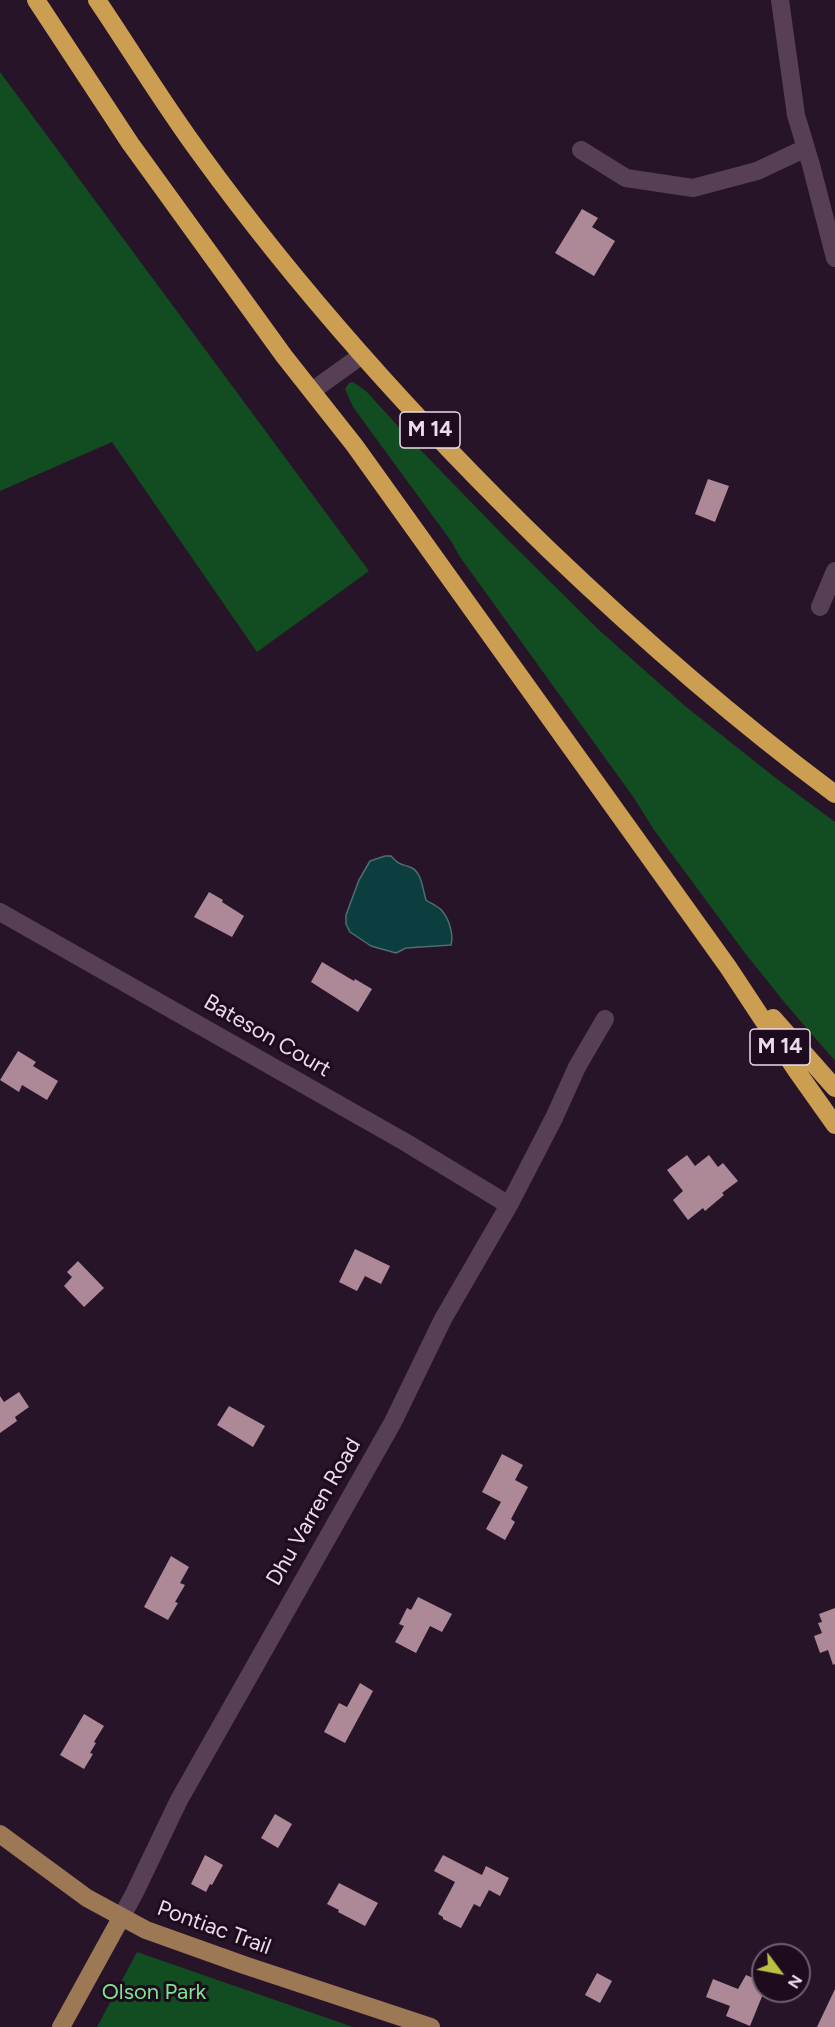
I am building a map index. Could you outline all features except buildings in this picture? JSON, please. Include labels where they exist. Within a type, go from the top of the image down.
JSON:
[{"type":"highway","name":"M 14","points":[[36,0],[130,143],[284,356],[355,446],[728,967],[835,1125]]},
{"type":"highway","name":"M 14","points":[[97,0],[200,154],[268,243],[401,401],[495,498],[584,583],[679,669],[786,759],[835,794]]},
{"type":"highway","points":[[728,967],[835,1088]]},
{"type":"main road","name":"Pontiac Trail","points":[[0,1834],[87,1898],[146,1930],[430,2027]]},
{"type":"main road","name":"Dhu Varren Road","points":[[61,2027],[121,1917]]},
{"type":"street","points":[[780,0],[796,115],[835,258]]},
{"type":"street","points":[[581,150],[626,178],[693,188],[757,171],[806,148]]},
{"type":"street","points":[[312,391],[362,356]]},
{"type":"street","points":[[820,607],[835,571]]},
{"type":"street","name":"Bateson Court","points":[[0,912],[405,1142],[509,1205]]},
{"type":"street","name":"Dhu Varren Road","points":[[121,1917],[179,1800],[393,1422],[443,1319],[509,1205],[554,1118],[577,1067],[605,1019]]},
{"type":"green space","points":[[0,72],[369,571],[257,652],[112,442],[0,491]]},
{"type":"green space","points":[[353,382],[366,391],[504,536],[600,631],[685,706],[835,822],[835,1061],[745,953],[654,830],[634,798],[353,407],[345,389],[349,383]]},
{"type":"green space","name":"Olson Park","points":[[137,1952],[353,2027],[97,2027]]},
{"type":"shaded area","points":[[391,856],[418,874],[426,900],[441,910],[447,919],[451,932],[451,945],[406,948],[396,953],[371,946],[350,932],[346,924],[346,915],[359,880],[370,861]]}]
